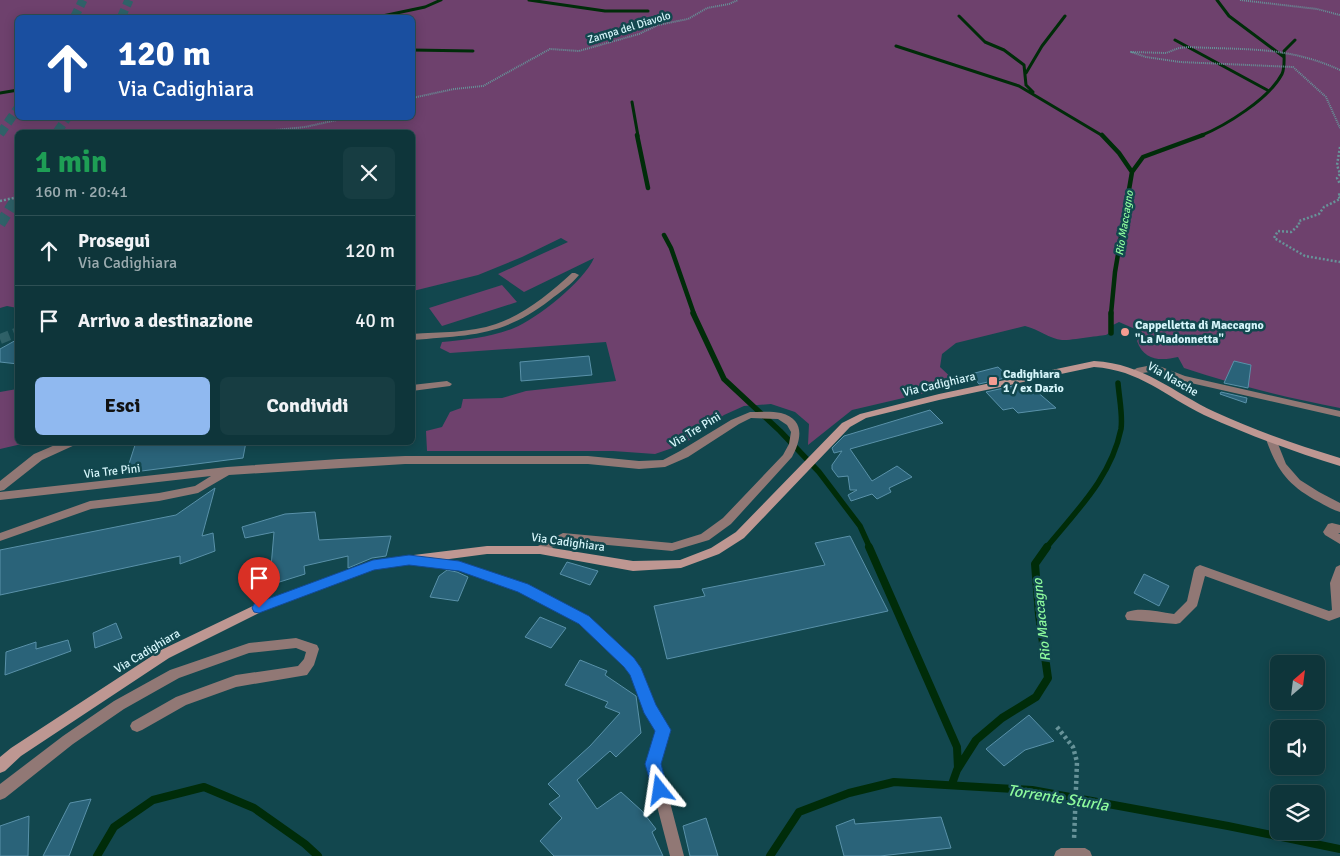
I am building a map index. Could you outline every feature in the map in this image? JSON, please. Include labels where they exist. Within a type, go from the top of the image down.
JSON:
[{"type":"street","points":[[415,337],[487,329],[508,323],[546,300],[575,275]]},
{"type":"street","name":"Via Cadighiara","points":[[0,766],[16,752],[165,654],[259,608],[373,565],[487,550],[540,550],[633,566],[681,564],[715,551],[740,536],[846,425],[863,416],[939,397],[1094,364],[1106,364],[1135,372]]},
{"type":"street","name":"Via Nasche","points":[[1135,372],[1142,368],[1167,371],[1182,378],[1340,414]]},
{"type":"street","name":"Via Nasche","points":[[1135,372],[1158,382],[1204,410],[1271,439],[1340,462]]},
{"type":"street","points":[[415,388],[447,384]]},
{"type":"street","name":"Via Tre Pini","points":[[0,496],[228,471],[405,460],[588,460],[639,465],[665,463],[684,454],[735,422],[750,415],[780,416],[791,422],[796,432],[794,444],[787,457],[727,521],[705,537],[672,546],[562,536],[540,550]]},
{"type":"street","points":[[1271,439],[1278,460],[1289,477],[1310,493],[1340,508]]},
{"type":"street","points":[[0,487],[38,457],[66,445]]},
{"type":"street","name":"Via Tre Pini","points":[[0,537],[90,505],[198,489],[228,471]]},
{"type":"street","points":[[1340,530],[1332,527],[1329,532],[1340,540]]},
{"type":"street","points":[[409,560],[459,566],[523,588],[584,620],[629,663],[636,672],[650,709],[663,730],[653,764],[677,856]]},
{"type":"street","points":[[1130,616],[1145,614],[1176,619],[1193,603],[1200,570],[1329,616],[1338,613],[1336,582],[1340,570]]},
{"type":"street","points":[[0,793],[68,740],[119,704],[175,674],[249,648],[296,643],[313,649],[310,661],[302,671],[236,681],[181,701],[136,726]]},
{"type":"path","name":"Zampa del Diavolo","points":[[415,97],[454,89],[484,86],[550,49],[579,51],[639,34],[658,25],[688,19],[707,8],[729,4],[738,0]]},
{"type":"path","points":[[1240,0],[1317,9],[1340,15]]},
{"type":"path","points":[[1340,70],[1298,54],[1268,49],[1189,47],[1179,48],[1166,53],[1131,52],[1164,60],[1293,67],[1326,97],[1340,128]]},
{"type":"path","points":[[276,130],[305,127],[337,120]]},
{"type":"path","points":[[1340,147],[1337,165],[1340,174],[1337,178],[1340,184]]},
{"type":"path","points":[[1340,194],[1338,195],[1340,199],[1335,200],[1330,206],[1324,207],[1319,214],[1300,221],[1290,232],[1278,230],[1274,238],[1298,254],[1311,259],[1340,262]]},
{"type":"path","points":[[0,201],[15,198]]},
{"type":"path","points":[[1057,727],[1073,746],[1077,762],[1073,830]]},
{"type":"shaded area","points":[[0,0],[1340,0],[1340,408],[1262,391],[1203,374],[1184,368],[1178,357],[1154,358],[1140,348],[1137,341],[1142,332],[1119,322],[1113,325],[1111,331],[1106,335],[1065,340],[1053,338],[1025,326],[956,343],[942,354],[940,367],[959,385],[852,410],[808,445],[809,424],[795,412],[771,404],[744,406],[724,415],[684,444],[655,454],[613,451],[427,451],[426,431],[442,427],[450,412],[461,408],[463,399],[502,398],[526,391],[616,381],[606,342],[450,353],[440,348],[442,342],[487,336],[524,323],[547,308],[571,287],[589,267],[594,258],[524,292],[498,274],[568,242],[561,238],[478,275],[415,291],[415,130],[15,130],[15,308],[7,306],[0,308]]},
{"type":"shaded area","points":[[502,285],[517,302],[442,326],[429,308]]},
{"type":"shaded area","points":[[15,389],[15,445],[17,445],[0,449],[0,392]]},
{"type":"building","points":[[15,341],[15,364],[0,362],[0,349]]},
{"type":"building","points":[[589,356],[592,375],[521,381],[520,362]]},
{"type":"building","points":[[1234,361],[1251,365],[1248,388],[1224,383]]},
{"type":"building","points":[[998,367],[1009,377],[979,384],[971,374]]},
{"type":"building","points":[[1017,385],[1025,392],[1035,390],[1056,408],[1018,413],[1013,408],[1003,410],[986,392]]},
{"type":"building","points":[[1221,392],[1247,398],[1246,403],[1220,394]]},
{"type":"building","points":[[930,410],[943,423],[850,449],[872,481],[897,466],[912,477],[889,488],[891,492],[877,499],[872,494],[851,501],[848,495],[857,490],[850,490],[848,476],[838,477],[832,469],[832,465],[842,451],[834,453],[832,448],[844,436]]},
{"type":"building","points":[[135,445],[245,445],[243,458],[126,473]]},
{"type":"building","points":[[215,488],[202,536],[213,533],[215,551],[180,564],[180,556],[0,595],[0,550],[176,515]]},
{"type":"building","points":[[315,512],[319,540],[391,536],[386,556],[372,558],[348,568],[348,556],[304,566],[305,574],[257,589],[255,573],[271,567],[274,532],[245,538],[242,527],[285,514]]},
{"type":"building","points":[[850,536],[888,611],[667,659],[654,606],[705,596],[702,589],[825,565],[815,543]]},
{"type":"building","points":[[567,562],[598,571],[590,585],[560,574]]},
{"type":"building","points":[[447,570],[468,577],[458,601],[430,597],[439,576]]},
{"type":"building","points":[[1144,574],[1169,586],[1159,606],[1134,593]]},
{"type":"building","points":[[540,617],[566,628],[551,648],[525,637]]},
{"type":"building","points":[[116,623],[122,638],[95,648],[93,633]]},
{"type":"building","points":[[68,640],[71,651],[5,675],[6,652],[36,642],[36,649]]},
{"type":"building","points":[[580,660],[607,671],[605,675],[636,696],[641,733],[616,757],[610,751],[577,780],[597,809],[621,792],[642,811],[656,829],[652,832],[663,856],[554,856],[540,841],[562,818],[549,804],[560,796],[548,784],[590,746],[620,713],[605,707],[608,702],[565,685]]},
{"type":"building","points":[[1029,715],[1054,741],[1025,750],[1004,766],[986,749]]},
{"type":"building","points":[[91,799],[69,856],[43,856],[70,803]]},
{"type":"building","points":[[29,816],[28,856],[0,856],[0,826]]},
{"type":"building","points":[[941,817],[951,848],[880,856],[844,856],[836,826],[854,819],[855,824]]},
{"type":"building","points":[[706,818],[718,856],[690,856],[683,826]]},
{"type":"waterway","points":[[387,15],[425,7],[441,0]]},
{"type":"waterway","points":[[529,0],[605,11],[648,11]]},
{"type":"waterway","points":[[1217,0],[1229,16],[1284,57]]},
{"type":"waterway","points":[[959,16],[985,42],[1004,50],[1024,65],[1026,85],[1033,92]]},
{"type":"waterway","points":[[1026,73],[1042,46],[1065,16]]},
{"type":"waterway","points":[[1175,40],[1269,91]]},
{"type":"waterway","points":[[1284,57],[1284,51],[1295,40]]},
{"type":"waterway","points":[[896,46],[1019,86],[1103,136]]},
{"type":"waterway","points":[[415,50],[473,51]]},
{"type":"waterway","points":[[1269,91],[1282,74],[1284,57]]},
{"type":"waterway","points":[[0,93],[15,90]]},
{"type":"waterway","points":[[1200,136],[1234,119],[1269,91]]},
{"type":"waterway","points":[[632,102],[638,136]]},
{"type":"waterway","points":[[637,135],[648,188]]},
{"type":"waterway","points":[[1132,172],[1143,157],[1203,135]]},
{"type":"waterway","points":[[1103,136],[1119,153],[1132,172]]},
{"type":"waterway","name":"Rio Maccagno","points":[[1111,314],[1115,272],[1132,172]]},
{"type":"waterway","points":[[664,235],[671,248],[694,314]]},
{"type":"waterway","points":[[693,313],[724,379],[780,431],[819,472],[860,526],[870,548]]},
{"type":"waterway","name":"Rio Maccagno","points":[[1111,314],[1111,333]]},
{"type":"waterway","name":"Rio Maccagno","points":[[1046,548],[1091,493],[1101,478],[1116,447],[1121,429],[1118,383]]},
{"type":"waterway","points":[[869,547],[957,747],[958,768]]},
{"type":"waterway","name":"Rio Maccagno","points":[[952,784],[957,770],[976,740],[1002,718],[1036,697],[1048,678],[1039,615],[1035,564],[1047,547]]},
{"type":"waterway","name":"Torrente Sturla","points":[[770,856],[799,812],[849,793],[894,782],[1032,790],[1228,826],[1340,849]]},
{"type":"waterway","name":"Torrente Sturla","points":[[97,856],[114,827],[153,800],[204,787],[254,808],[305,844],[318,856]]},
{"type":"tunnel","points":[[76,15],[83,0]]},
{"type":"tunnel","points":[[122,15],[129,0]]},
{"type":"tunnel","points":[[0,134],[15,112]]},
{"type":"tunnel","points":[[58,130],[66,120]]},
{"type":"tunnel","points":[[0,224],[15,201]]},
{"type":"tunnel","points":[[0,339],[15,333]]},
{"type":"place","name":"Cappelletta di Maccagno \"La Madonnetta\"","points":[[1125,332]]},
{"type":"place","name":"Cadighiara 1 / ex Dazio","points":[[993,381]]},
{"type":"route","points":[[259,608],[373,565],[409,560],[459,566],[523,588],[584,620],[636,672],[650,709],[663,730],[653,764],[660,790]]}]
